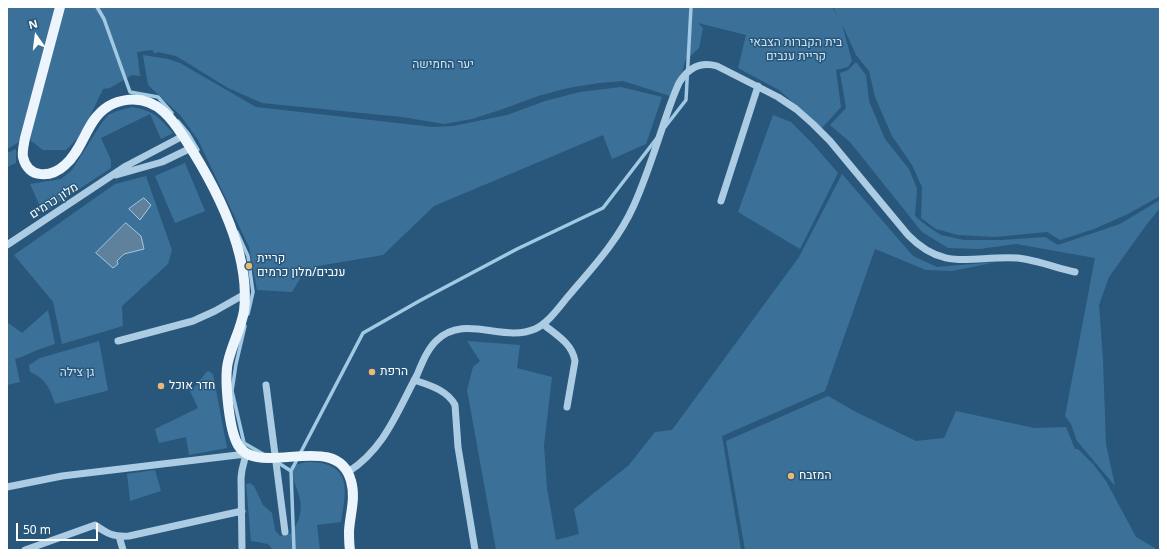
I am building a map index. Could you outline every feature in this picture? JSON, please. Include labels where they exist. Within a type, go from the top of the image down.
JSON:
[{"type":"main road","points":[[60,7],[23,149],[23,158],[26,165],[36,174],[44,175],[59,170],[75,154],[94,119],[102,111],[119,101],[138,99],[148,102],[157,106],[170,118],[191,148],[214,190],[234,235],[241,262],[245,294],[242,319],[228,360],[226,379],[234,436],[238,447],[246,454],[260,457],[317,456],[338,462],[348,472],[351,479],[353,493],[349,532],[350,550]]},
{"type":"street","points":[[348,472],[363,460],[382,440],[432,345],[441,337],[451,331],[470,328],[507,332],[519,332],[535,329],[542,324],[601,259],[621,230],[637,198],[677,88],[686,73],[694,66],[699,64],[711,64],[717,66],[758,86],[784,101],[813,124],[830,141],[908,235],[918,245],[929,252],[941,257],[959,260],[1006,258],[1021,259],[1075,272]]},
{"type":"street","points":[[721,201],[758,86]]},
{"type":"street","name":"מלון כרמים","points":[[7,245],[112,175],[140,158],[183,136]]},
{"type":"street","name":"מלון כרמים","points":[[112,175],[133,171],[162,162],[191,148]]},
{"type":"street","points":[[118,341],[193,321],[215,311],[245,294]]},
{"type":"street","points":[[542,324],[567,344],[574,353],[575,360],[567,407]]},
{"type":"street","points":[[414,380],[444,393],[455,405],[458,447],[475,550]]},
{"type":"street","points":[[266,385],[285,532]]},
{"type":"street","points":[[8,487],[62,476],[246,454],[242,470],[242,550]]},
{"type":"street","points":[[25,550],[95,525],[108,534],[129,536],[242,511]]},
{"type":"street","points":[[119,536],[122,550]]},
{"type":"green space","points":[[7,7],[832,7],[838,17],[833,7],[1160,7],[1160,196],[1128,214],[1094,229],[1060,240],[1047,232],[995,237],[958,235],[936,229],[921,218],[922,187],[912,165],[892,136],[875,97],[869,71],[856,55],[842,24],[852,61],[848,67],[836,70],[841,107],[822,128],[779,90],[738,68],[746,35],[698,23],[703,28],[699,48],[685,61],[682,74],[670,96],[623,81],[599,83],[568,88],[538,96],[472,119],[444,124],[402,117],[262,103],[228,88],[176,56],[158,52],[155,54],[152,50],[137,52],[140,76],[132,75],[110,88],[103,89],[81,135],[66,150],[43,150],[30,140],[30,136],[7,149]]},
{"type":"green space","points":[[143,55],[168,59],[180,63],[256,107],[433,127],[453,126],[507,115],[545,101],[580,92],[621,87],[662,97],[646,144],[612,159],[603,135],[434,206],[383,255],[318,266],[303,274],[292,292],[257,290],[249,247],[198,140],[180,115],[148,85]]},
{"type":"green space","points":[[856,62],[866,75],[869,101],[885,139],[909,169],[917,189],[915,216],[941,235],[964,240],[1002,240],[1045,237],[1058,245],[1120,224],[1160,200],[1160,208],[1109,277],[1099,305],[1103,360],[1106,444],[1115,486],[1077,441],[1071,424],[1065,416],[1095,258],[1016,244],[979,249],[948,248],[922,232],[850,142],[830,125],[846,108],[840,73],[848,70]]},
{"type":"green space","points":[[132,107],[146,110],[156,116],[173,133],[161,139],[150,114],[101,138],[111,160],[111,168],[43,213],[30,184],[61,179],[72,170],[108,115]]},
{"type":"green space","points":[[773,115],[791,122],[813,144],[838,173],[800,249],[738,212]]},
{"type":"green space","points":[[16,149],[16,163],[7,167],[7,153]]},
{"type":"green space","points":[[185,163],[205,211],[175,223],[155,176]]},
{"type":"green space","points":[[842,174],[913,256],[937,267],[997,262],[952,271],[926,270],[875,249],[825,391],[722,436],[741,550],[496,550],[467,390],[473,367],[480,361],[467,341],[520,345],[517,368],[552,377],[544,445],[547,488],[556,540],[579,534],[574,509],[629,465],[655,432],[672,430],[799,257]]},
{"type":"green space","points":[[146,176],[172,250],[168,264],[122,306],[123,326],[62,344],[53,302],[14,255],[115,184]]},
{"type":"green space","points":[[48,310],[55,344],[15,359],[20,382],[7,385],[7,322],[22,333]]},
{"type":"green space","name":"גן צילה","points":[[99,341],[108,390],[55,404],[47,385],[44,381],[30,372],[29,365],[40,358]]},
{"type":"green space","points":[[208,371],[213,374],[227,448],[189,455],[186,437],[159,443],[155,429],[198,408],[190,391]]},
{"type":"green space","points":[[828,396],[856,412],[916,441],[944,438],[956,411],[1034,428],[1066,427],[1075,449],[1078,449],[1093,464],[1106,481],[1136,537],[1155,548],[1155,550],[745,550],[726,441]]},
{"type":"green space","points":[[307,462],[319,462],[325,464],[334,468],[340,473],[345,488],[341,522],[317,525],[320,550],[273,550],[268,544],[251,541],[246,484],[250,483],[254,486],[263,505],[272,513],[275,530],[280,536],[292,533],[300,514],[301,506],[290,466]]},
{"type":"green space","points":[[155,470],[161,491],[130,501],[127,474]]},
{"type":"shaded area","points":[[144,198],[151,205],[140,220],[129,209]]},
{"type":"shaded area","points":[[126,223],[141,236],[144,249],[124,254],[117,261],[118,264],[113,268],[96,253]]},
{"type":"waterway","points":[[97,7],[104,19],[130,92],[158,97],[172,113]]},
{"type":"waterway","points":[[665,127],[686,100],[691,7]]},
{"type":"waterway","points":[[178,121],[188,133],[198,150]]},
{"type":"waterway","points":[[291,471],[363,333],[517,249],[603,208],[657,138]]},
{"type":"waterway","points":[[237,232],[248,256],[253,292],[248,314]]},
{"type":"waterway","points":[[245,326],[236,364],[232,391],[244,443],[263,454]]},
{"type":"waterway","points":[[277,462],[291,471],[294,550]]},
{"type":"place","name":"קריית ענבים/מלון כרמים","points":[[249,266]]},
{"type":"place","name":"הרפת","points":[[372,372]]},
{"type":"place","name":"חדר אוכל","points":[[161,386]]},
{"type":"place","name":"המזבח","points":[[791,476]]},
{"type":"park label","name":"בית הקברות הצבאי קריית ענבים","points":[[796,50]]},
{"type":"park label","name":"יער החמישה","points":[[443,65]]}]
